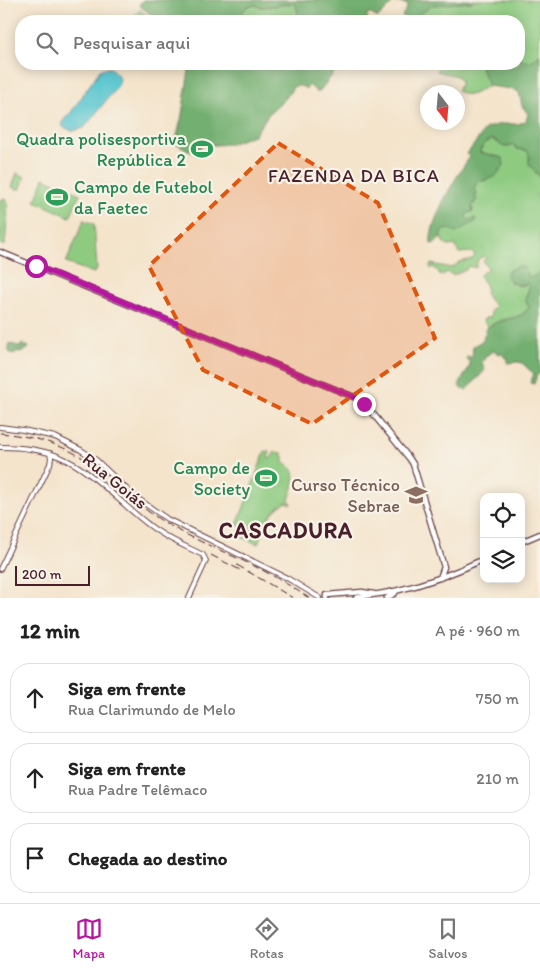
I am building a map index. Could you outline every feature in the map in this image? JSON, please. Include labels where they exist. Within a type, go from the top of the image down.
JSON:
[{"type":"main road","points":[[0,252],[359,399],[409,458],[417,477],[444,567],[449,572],[454,573]]},
{"type":"main road","points":[[0,427],[55,437],[90,456],[134,496],[166,519],[287,578],[320,598]]},
{"type":"main road","name":"Rua Goiás","points":[[0,447],[25,448],[58,456],[83,471],[151,527],[206,558],[190,598]]},
{"type":"main road","points":[[50,453],[50,464]]},
{"type":"main road","points":[[0,569],[50,464],[58,456]]},
{"type":"main road","points":[[525,540],[540,534]]},
{"type":"main road","points":[[356,598],[402,589],[440,578],[480,561]]},
{"type":"main road","points":[[440,578],[444,567]]},
{"type":"main road","points":[[387,598],[402,589]]},
{"type":"main road","points":[[327,598],[327,595],[362,592],[376,594]]},
{"type":"highlighted area","points":[[278,143],[378,203],[435,338],[312,424],[203,370],[149,266]]},
{"type":"green space","points":[[143,0],[473,0],[472,2],[433,5],[418,15],[403,15],[407,4],[394,2],[381,15],[297,15],[298,13],[295,3],[261,7],[255,5],[248,6],[240,15],[152,15],[139,5]]},
{"type":"green space","points":[[473,0],[540,0],[539,55],[530,62],[525,60],[525,15],[418,15],[433,5],[472,2]]},
{"type":"green space","points":[[296,3],[298,13],[297,15],[235,15],[251,5],[267,7]]},
{"type":"green space","points":[[140,10],[146,15],[135,15]]},
{"type":"green space","points":[[540,54],[540,177],[529,164],[528,151],[517,149],[514,145],[506,147],[500,145],[492,139],[484,144],[479,152],[503,158],[504,165],[495,177],[477,182],[474,188],[477,199],[472,206],[473,211],[465,215],[468,220],[475,218],[476,221],[456,233],[449,229],[443,230],[440,235],[441,238],[431,244],[434,224],[444,199],[470,157],[467,154],[486,128],[501,124],[518,124],[526,121],[528,114],[522,106],[519,92],[488,86],[482,70],[525,70],[525,60],[530,62]]},
{"type":"green space","points":[[189,70],[336,70],[318,93],[309,85],[306,89],[301,86],[294,86],[286,98],[271,111],[254,135],[230,144],[201,146],[197,155],[175,143],[181,120]]},
{"type":"green space","points":[[482,70],[488,86],[473,94],[466,95],[465,85],[460,85],[461,82],[457,76],[437,71]]},
{"type":"green space","points":[[491,139],[506,147],[514,145],[517,149],[528,151],[535,172],[540,177],[540,194],[536,195],[540,201],[540,272],[529,278],[527,272],[510,282],[519,286],[530,285],[525,299],[529,307],[526,311],[520,316],[498,321],[488,327],[483,321],[485,318],[491,317],[490,312],[495,306],[485,293],[486,288],[480,275],[489,269],[483,261],[486,258],[484,256],[478,259],[476,268],[468,266],[466,270],[453,275],[446,272],[443,276],[440,275],[433,267],[431,269],[430,266],[431,264],[452,268],[460,262],[472,259],[475,256],[472,252],[459,253],[455,245],[448,246],[443,242],[440,235],[443,230],[449,229],[456,232],[476,221],[468,220],[465,215],[473,211],[472,206],[475,203],[475,196],[477,194],[474,188],[477,182],[488,180],[503,158],[479,152],[484,144]]},
{"type":"green space","points":[[17,173],[25,177],[20,190],[12,187]]},
{"type":"green space","name":"Campo de Futebol da Faetec","points":[[44,178],[80,194],[70,217],[35,201]]},
{"type":"green space","points":[[5,198],[8,205],[5,246],[0,244],[0,200]]},
{"type":"green space","points":[[84,220],[94,224],[97,270],[94,273],[66,263]]},
{"type":"green space","points":[[519,266],[526,268],[529,278],[540,272],[540,373],[537,375],[534,384],[530,383],[534,374],[522,363],[507,363],[508,358],[504,357],[502,353],[499,354],[494,351],[487,355],[482,362],[485,370],[467,390],[461,389],[459,385],[470,365],[466,359],[468,356],[472,358],[473,346],[484,340],[485,330],[496,323],[521,315],[529,307],[525,300],[530,285],[515,284],[506,275],[509,270]]},
{"type":"green space","points":[[9,343],[20,347],[22,344],[29,347],[27,350],[24,349],[23,353],[16,351],[15,355],[9,352]]},
{"type":"green space","points":[[265,451],[270,452],[268,458],[270,459],[275,452],[282,453],[284,463],[293,470],[295,479],[289,500],[292,503],[287,502],[271,514],[258,544],[241,537],[244,528],[237,525]]},
{"type":"water","points":[[100,70],[113,70],[119,79],[119,84],[84,128],[73,131],[63,127],[62,122],[72,111]]},
{"type":"railway","points":[[0,433],[45,441],[76,454],[96,467],[144,508],[164,522],[263,570],[309,598]]},
{"type":"railway","points":[[211,555],[242,571]]},
{"type":"railway","points":[[237,565],[293,598]]},
{"type":"place","name":"Quadra polisesportiva República 2","points":[[202,149]]},
{"type":"place","name":"Campo de Futebol da Faetec","points":[[57,197]]},
{"type":"place","name":"Campo de Society","points":[[266,478]]},
{"type":"place","name":"Curso Técnico Sebrae","points":[[416,495]]},
{"type":"district","name":"FAZENDA DA BICA","points":[[354,175]]},
{"type":"district","name":"CASCADURA","points":[[286,530]]},
{"type":"route","points":[[36,266],[359,399],[364,404]]}]
